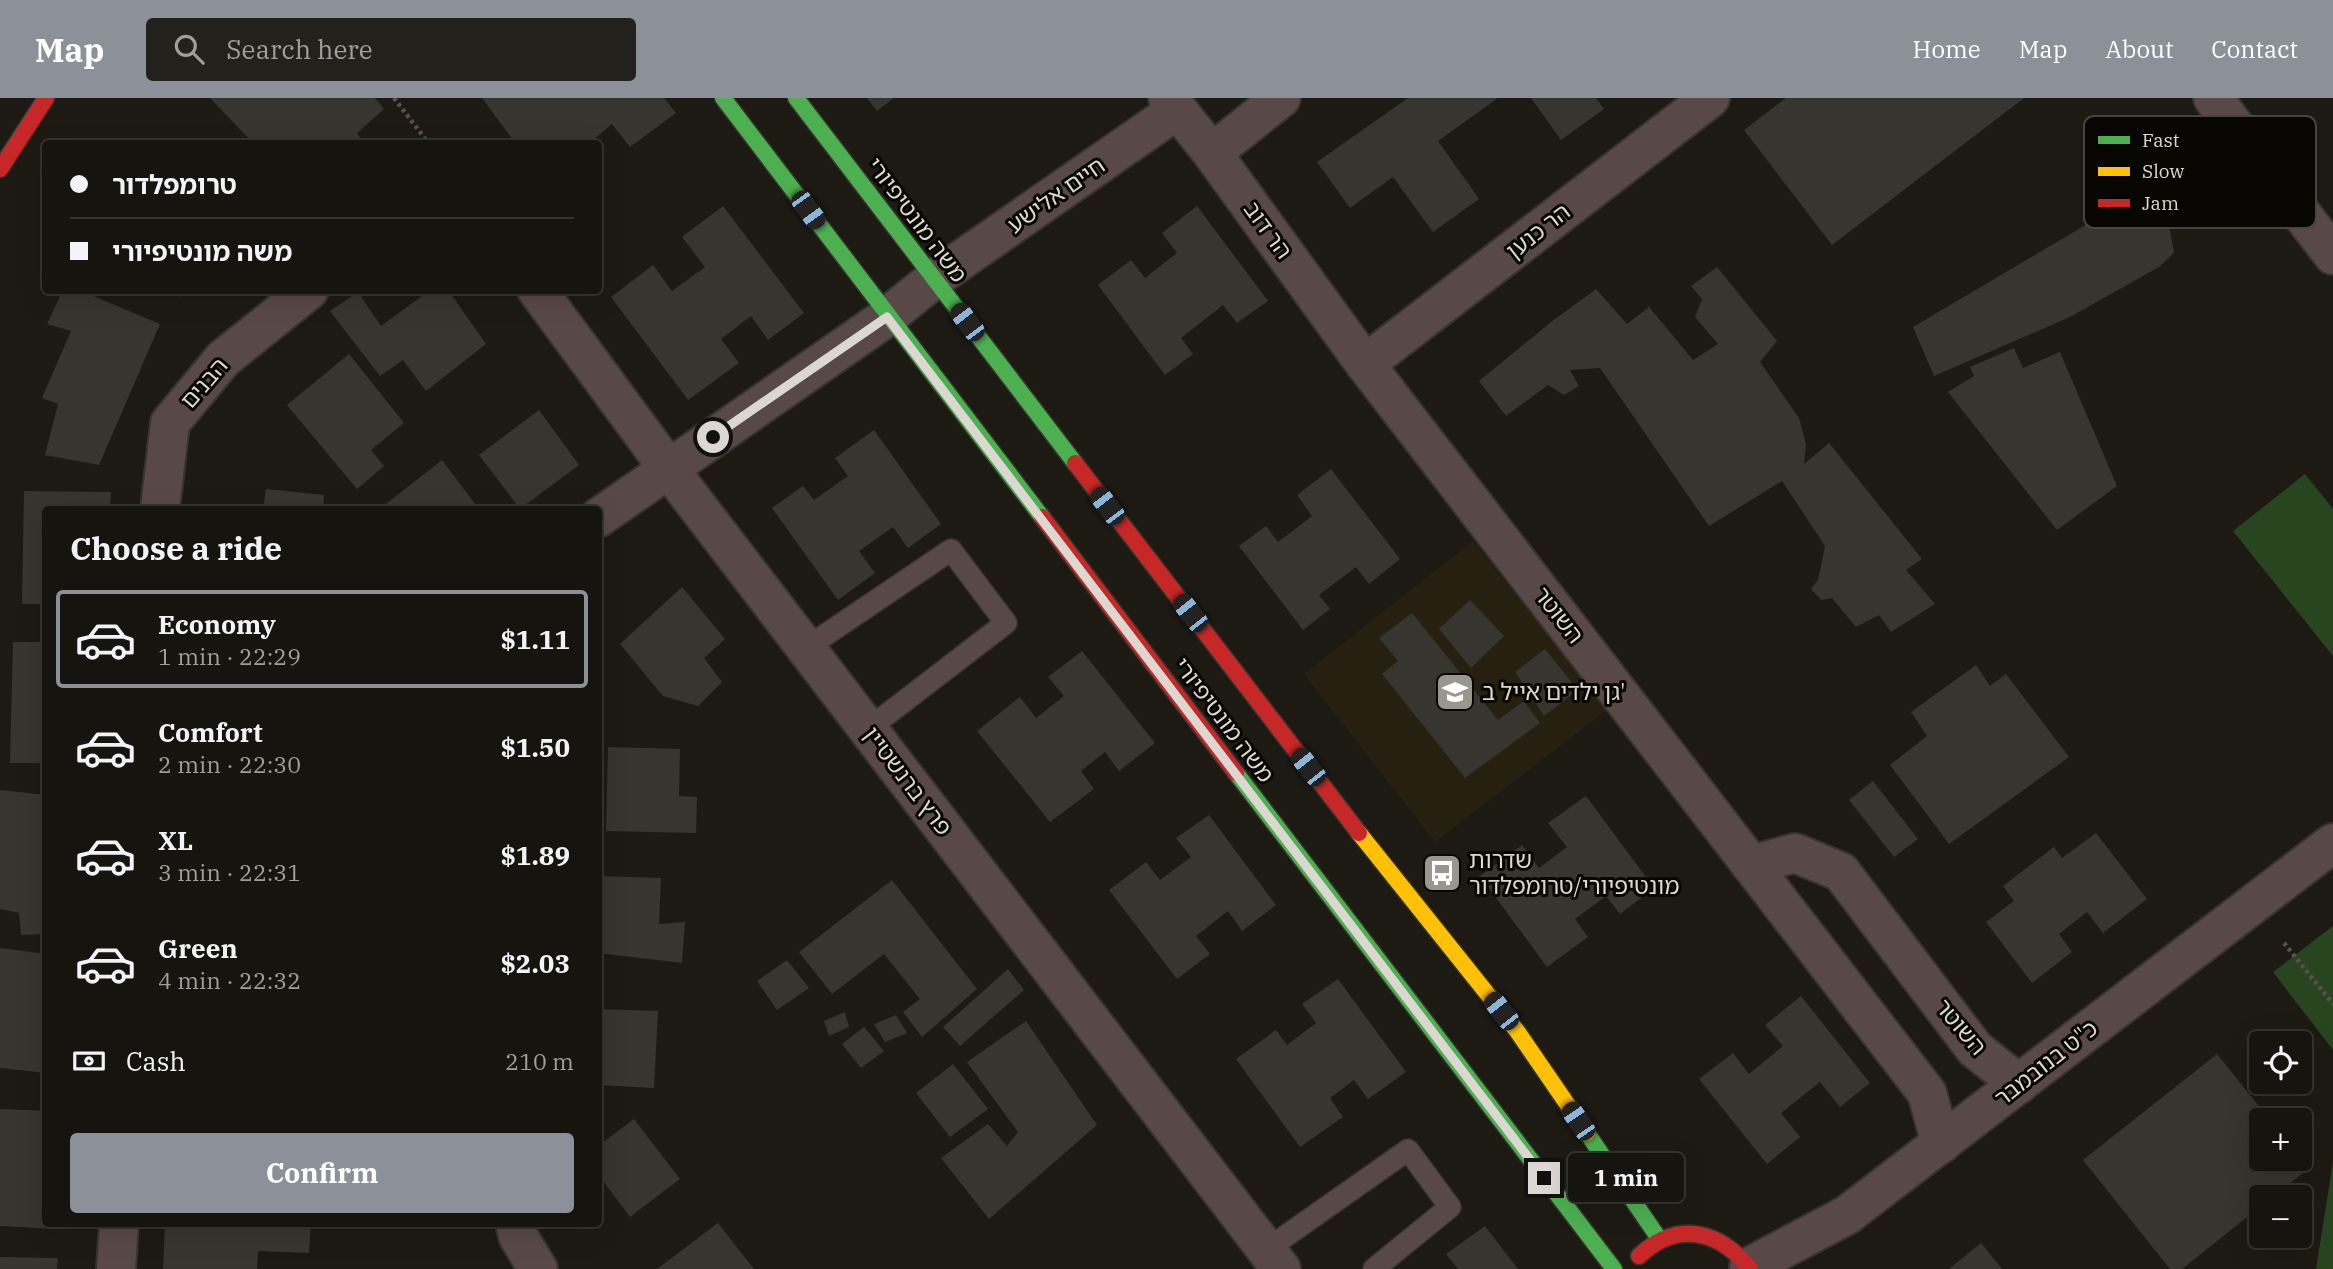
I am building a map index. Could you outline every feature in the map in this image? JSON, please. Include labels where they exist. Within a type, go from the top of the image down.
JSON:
[{"type":"street","points":[[0,182],[4,163],[46,98]]},
{"type":"street","name":"משה מונטיפיורי","points":[[723,98],[1614,1269]]},
{"type":"street","name":"משה מונטיפיורי","points":[[796,98],[1333,800],[1517,1031],[1660,1240]]},
{"type":"street","points":[[1212,153],[1281,98]]},
{"type":"street","name":"הר כנען","points":[[1365,364],[1710,98]]},
{"type":"street","points":[[2213,98],[2227,116]]},
{"type":"street","name":"חיים אלישע","points":[[602,515],[887,317],[934,279],[1172,104]]},
{"type":"street","name":"הר דוב","points":[[1172,104],[1212,153],[1365,364]]},
{"type":"street","points":[[2312,228],[2333,255]]},
{"type":"street","name":"הבנים","points":[[160,506],[170,423],[223,359],[304,294]]},
{"type":"street","name":"פרץ ברנשטיין","points":[[540,294],[668,468],[1273,1260]]},
{"type":"street","name":"השוטר","points":[[1365,364],[1927,1093],[1941,1144]]},
{"type":"street","name":"כ\"ט בנובמבר","points":[[1750,1268],[1847,1215],[2333,843]]},
{"type":"street","name":"השוטר","points":[[1751,865],[1795,853],[1841,872],[1975,1049],[2019,1084]]},
{"type":"street","points":[[116,1269],[119,1227]]},
{"type":"street","points":[[516,1227],[518,1236],[538,1269]]},
{"type":"street","points":[[1631,1269],[1644,1251],[1660,1240],[1679,1234],[1699,1234],[1719,1239],[1736,1251],[1750,1268]]},
{"type":"lane","points":[[806,648],[951,550],[1006,623],[868,729]]},
{"type":"lane","points":[[1273,1260],[1408,1150],[1450,1207],[1374,1269]]},
{"type":"path","points":[[394,98],[426,140]]},
{"type":"path","points":[[2284,943],[2333,1004]]},
{"type":"shaded area","name":"גן ילדים אייל ב'","points":[[1473,541],[1607,710],[1435,842],[1304,674]]},
{"type":"green space","points":[[2305,474],[2333,509],[2333,656],[2233,531]]},
{"type":"green space","points":[[2333,926],[2333,1050],[2273,972]]},
{"type":"green space","points":[[2333,1161],[2333,1269],[2316,1269]]},
{"type":"building","points":[[210,98],[375,98],[384,109],[357,133],[361,140],[250,140]]},
{"type":"building","points":[[482,98],[664,98],[676,113],[630,147],[612,124],[593,140],[513,140]]},
{"type":"building","points":[[867,98],[894,98],[877,111]]},
{"type":"building","points":[[1408,98],[1498,98],[1438,141],[1479,199],[1433,232],[1393,177],[1350,208],[1317,162]]},
{"type":"building","points":[[1531,98],[1596,98],[1604,109],[1561,140]]},
{"type":"building","points":[[1786,98],[2024,98],[1832,245],[1744,130]]},
{"type":"building","points":[[723,206],[804,313],[768,340],[751,316],[721,339],[739,363],[688,400],[611,297],[653,265],[672,291],[705,267],[682,237]]},
{"type":"building","points":[[1197,206],[1268,301],[1237,323],[1223,305],[1181,338],[1193,354],[1165,375],[1098,285],[1131,260],[1145,278],[1177,253],[1162,233]]},
{"type":"building","points":[[2084,226],[2170,230],[2174,253],[2159,267],[2070,317],[1934,376],[1913,327]]},
{"type":"building","points":[[1717,267],[1777,341],[1760,362],[1799,418],[1806,444],[1804,464],[1829,443],[1922,559],[1906,570],[1935,604],[1891,632],[1879,615],[1856,627],[1832,598],[1821,600],[1811,589],[1818,580],[1825,546],[1782,481],[1709,526],[1600,368],[1570,370],[1579,386],[1564,395],[1548,385],[1506,416],[1479,381],[1596,289],[1627,324],[1649,307],[1693,360],[1718,344],[1695,317],[1702,299],[1691,286]]},
{"type":"building","points":[[61,294],[89,294],[160,324],[99,465],[45,455],[58,404],[42,398],[71,331],[47,324]]},
{"type":"building","points":[[355,294],[359,294],[381,326],[425,294],[451,294],[486,344],[426,391],[403,360],[380,376],[330,311]]},
{"type":"building","points":[[2014,348],[2023,368],[2060,352],[2117,486],[2057,530],[1948,392],[1974,376],[1970,367]]},
{"type":"building","points":[[349,354],[404,423],[371,450],[384,466],[357,489],[287,405]]},
{"type":"building","points":[[539,410],[579,465],[524,506],[518,506],[479,455]]},
{"type":"building","points":[[874,430],[941,524],[908,548],[893,527],[859,551],[875,573],[838,600],[772,508],[803,486],[814,500],[848,476],[835,458]]},
{"type":"building","points":[[442,460],[477,506],[388,506],[386,504]]},
{"type":"building","points":[[1331,469],[1400,559],[1369,584],[1356,567],[1319,595],[1330,609],[1303,630],[1239,546],[1266,526],[1278,542],[1312,516],[1297,495]]},
{"type":"building","points":[[266,489],[324,495],[323,506],[263,506]]},
{"type":"building","points":[[24,491],[111,492],[110,506],[42,506],[42,604],[22,604]]},
{"type":"building","points":[[682,587],[725,639],[704,658],[722,682],[698,706],[663,696],[620,644]]},
{"type":"building","points":[[1470,600],[1504,636],[1471,668],[1439,629]]},
{"type":"building","points":[[1412,613],[1498,720],[1524,701],[1540,723],[1465,778],[1382,674],[1398,661],[1379,638]]},
{"type":"building","points":[[13,642],[42,642],[42,763],[10,763]]},
{"type":"building","points":[[1545,649],[1578,690],[1544,716],[1515,672]]},
{"type":"building","points":[[1082,651],[1155,743],[1119,771],[1105,752],[1081,771],[1094,789],[1050,822],[977,731],[1020,697],[1036,718],[1064,696],[1048,677]]},
{"type":"building","points":[[1976,665],[1990,686],[2006,674],[2069,757],[1949,844],[1890,765],[1927,736],[1911,712]]},
{"type":"building","points":[[608,747],[680,749],[679,796],[697,797],[696,833],[606,831]]},
{"type":"building","points":[[1873,781],[1918,839],[1894,857],[1849,800]]},
{"type":"building","points":[[0,790],[42,795],[42,934],[21,935],[19,913],[0,909]]},
{"type":"building","points":[[1586,796],[1654,888],[1620,914],[1606,896],[1575,919],[1588,937],[1547,967],[1480,876],[1522,845],[1539,868],[1567,847],[1548,823]]},
{"type":"building","points":[[1209,815],[1276,905],[1242,931],[1228,911],[1196,936],[1210,954],[1177,979],[1109,890],[1146,862],[1160,880],[1191,857],[1176,838]]},
{"type":"building","points":[[2096,833],[2147,899],[2103,933],[2087,912],[2059,934],[2072,952],[2032,983],[1986,922],[2014,901],[2003,886],[2054,847],[2062,858]]},
{"type":"building","points":[[602,876],[661,878],[659,924],[685,922],[682,963],[602,953]]},
{"type":"building","points":[[892,880],[977,989],[922,1037],[903,1012],[920,999],[884,954],[832,994],[799,952]]},
{"type":"building","points":[[0,948],[42,953],[42,1073],[0,1068]]},
{"type":"building","points":[[787,960],[809,988],[777,1010],[757,981]]},
{"type":"building","points":[[1008,969],[1024,990],[960,1046],[943,1027]]},
{"type":"building","points":[[1338,979],[1406,1072],[1368,1099],[1354,1080],[1330,1098],[1343,1117],[1300,1147],[1236,1059],[1276,1030],[1287,1045],[1316,1023],[1302,1004]]},
{"type":"building","points":[[1801,996],[1870,1083],[1840,1107],[1820,1082],[1781,1113],[1800,1137],[1767,1164],[1699,1079],[1733,1053],[1749,1074],[1783,1046],[1765,1025]]},
{"type":"building","points":[[602,1009],[658,1011],[654,1088],[602,1085]]},
{"type":"building","points":[[845,1012],[849,1027],[829,1036],[824,1021]]},
{"type":"building","points":[[896,1015],[907,1033],[885,1042],[874,1024]]},
{"type":"building","points":[[1026,1021],[1097,1125],[989,1219],[941,1158],[988,1124],[1007,1146],[1018,1132],[967,1062]]},
{"type":"building","points":[[864,1027],[884,1051],[861,1068],[842,1044]]},
{"type":"building","points":[[2217,1054],[2260,1108],[2249,1108],[2249,1171],[2306,1171],[2288,1185],[2249,1185],[2249,1216],[2182,1269],[2170,1269],[2083,1160]]},
{"type":"building","points":[[953,1064],[988,1109],[950,1137],[916,1093]]},
{"type":"building","points":[[0,1109],[42,1111],[42,1227],[58,1229],[0,1226]]},
{"type":"building","points":[[634,1119],[680,1179],[630,1217],[602,1179],[602,1143]]},
{"type":"building","points":[[718,1223],[754,1269],[657,1269]]},
{"type":"building","points":[[1485,1226],[1518,1269],[1458,1269],[1446,1254]]},
{"type":"building","points":[[165,1227],[311,1227],[309,1253],[258,1251],[257,1269],[163,1269]]},
{"type":"building","points":[[1981,1243],[2002,1269],[1949,1269]]},
{"type":"building","points":[[0,1257],[58,1258],[57,1269],[0,1269]]},
{"type":"traffic: fast","points":[[723,98],[1042,517]]},
{"type":"traffic: fast","points":[[796,98],[1075,463]]},
{"type":"traffic: fast","points":[[1236,773],[1614,1269]]},
{"type":"traffic: fast","points":[[1587,1133],[1660,1240]]},
{"type":"traffic: slow","points":[[1359,833],[1517,1031],[1587,1133]]},
{"type":"traffic: jam","points":[[0,169],[46,98]]},
{"type":"traffic: jam","points":[[1075,463],[1359,833]]},
{"type":"traffic: jam","points":[[1042,517],[1236,773]]},
{"type":"traffic: jam","points":[[1639,1256],[1668,1237],[1697,1234],[1725,1245],[1750,1269]]},
{"type":"place","name":"גן ילדים אייל ב'","points":[[1455,692]]},
{"type":"place","name":"שדרות מונטיפיורי/טרומפלדור","points":[[1442,873]]},
{"type":"route","points":[[713,437],[887,317],[1544,1178]]}]
